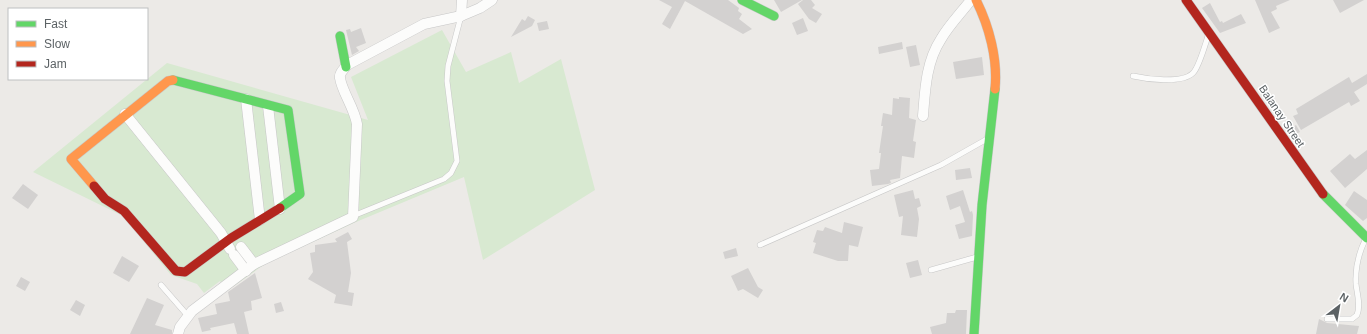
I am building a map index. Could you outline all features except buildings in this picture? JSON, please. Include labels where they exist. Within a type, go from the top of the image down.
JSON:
[{"type":"street","points":[[461,16],[462,0]]},
{"type":"street","points":[[178,334],[180,327],[192,311],[254,264],[353,217],[356,124],[355,114],[340,78],[342,71],[346,66],[424,24],[461,16],[480,8],[492,0]]},
{"type":"street","points":[[742,0],[774,16]]},
{"type":"street","points":[[923,116],[927,76],[934,54],[940,40],[971,0]]},
{"type":"street","points":[[974,334],[978,256],[996,75],[986,20],[976,0]]},
{"type":"street","name":"Balanay Street","points":[[1186,0],[1210,32],[1312,180],[1330,203],[1367,238]]},
{"type":"street","points":[[340,36],[346,66]]},
{"type":"street","points":[[170,80],[268,106],[286,109],[290,112],[300,194],[280,209],[260,220],[231,244],[185,272],[176,271],[124,211],[105,199],[72,161],[72,157],[170,80]]},
{"type":"street","points":[[246,99],[260,220]]},
{"type":"street","points":[[268,106],[280,209]]},
{"type":"street","points":[[125,114],[231,244],[254,264]]},
{"type":"street","points":[[231,244],[246,271]]},
{"type":"lane","points":[[353,217],[444,179],[455,168],[457,161],[447,81],[448,66],[461,16]]},
{"type":"lane","points":[[1133,76],[1161,79],[1190,76],[1195,70],[1210,32]]},
{"type":"lane","points":[[760,245],[941,165],[989,138]]},
{"type":"lane","points":[[1327,319],[1352,319],[1357,315],[1359,308],[1356,282],[1357,267],[1360,251],[1367,238]]},
{"type":"lane","points":[[931,270],[978,256]]},
{"type":"lane","points":[[162,285],[188,316]]},
{"type":"green space","points":[[442,30],[466,72],[511,52],[519,83],[561,59],[595,190],[483,260],[464,177],[356,222],[265,264],[227,291],[220,281],[204,293],[197,284],[171,275],[123,216],[33,172],[167,63],[368,120],[351,77]]},
{"type":"traffic: fast","points":[[742,0],[774,16]]},
{"type":"traffic: fast","points":[[340,36],[346,67]]},
{"type":"traffic: fast","points":[[173,80],[288,110],[300,194],[280,208]]},
{"type":"traffic: fast","points":[[974,334],[982,205],[995,89]]},
{"type":"traffic: fast","points":[[1323,194],[1367,238]]},
{"type":"traffic: slow","points":[[976,0],[992,43],[996,78],[995,89]]},
{"type":"traffic: slow","points":[[94,186],[71,159],[168,81],[173,80]]},
{"type":"traffic: jam","points":[[1186,0],[1323,194]]},
{"type":"traffic: jam","points":[[94,186],[105,199],[124,211],[176,271],[185,272],[231,238],[280,208]]}]
